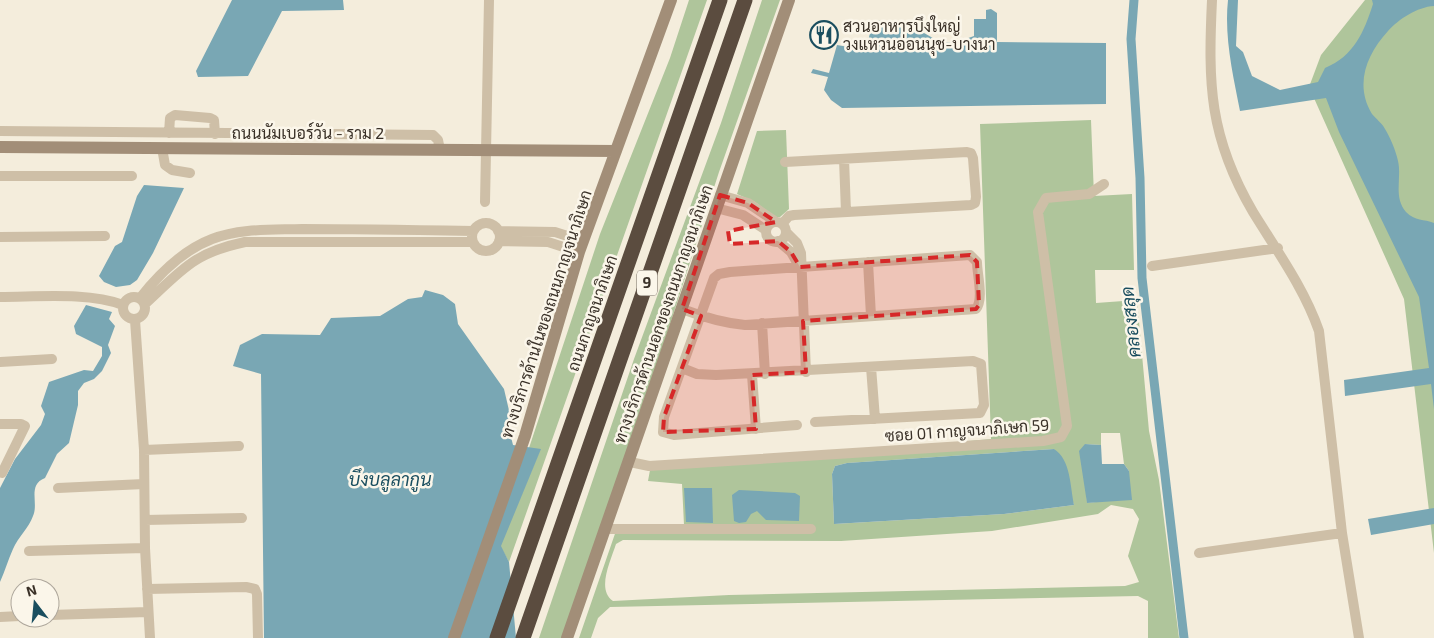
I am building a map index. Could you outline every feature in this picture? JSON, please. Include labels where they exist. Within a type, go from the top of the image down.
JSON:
[{"type":"highway","name":"ถนนกาญจนาภิเษก","points":[[497,638],[720,0]]},
{"type":"highway","name":"9","points":[[523,638],[745,0]]},
{"type":"main road","name":"ทางบริการด้านในของถนนกาญจนาภิเษก","points":[[454,638],[525,436],[581,247],[671,0]]},
{"type":"main road","name":"ทางบริการด้านนอกของถนนกาญจนาภิเษก","points":[[568,638],[789,0]]},
{"type":"main road","name":"ถนนนัมเบอร์วัน - ราม 2","points":[[0,147],[616,152]]},
{"type":"street","points":[[485,202],[489,0]]},
{"type":"street","points":[[1212,0],[1209,60],[1211,97],[1217,127],[1237,181],[1254,212],[1278,248],[1307,302],[1319,331],[1342,533],[1359,638]]},
{"type":"street","points":[[168,133],[170,118],[174,115],[212,118],[223,149]]},
{"type":"street","points":[[0,132],[433,135],[438,140],[440,150]]},
{"type":"street","points":[[49,132],[49,147]]},
{"type":"street","points":[[328,134],[328,150]]},
{"type":"street","points":[[162,148],[165,165],[172,170],[190,173]]},
{"type":"street","points":[[781,226],[789,216],[971,205],[975,203],[976,197],[971,153],[785,162]]},
{"type":"street","points":[[844,159],[846,212]]},
{"type":"street","points":[[0,176],[132,176]]},
{"type":"street","name":"ซอย 01 กาญจนาภิเษก 59","points":[[630,462],[649,466],[1043,441],[1061,437],[1067,426],[1038,212],[1041,203],[1046,198],[1089,194],[1104,184]]},
{"type":"street","points":[[720,195],[748,203],[781,226],[796,243],[801,253],[800,267],[806,372]]},
{"type":"street","points":[[716,208],[743,215],[766,230],[769,239],[778,242],[791,252],[800,267]]},
{"type":"street","points":[[486,223],[494,226],[499,236],[494,249],[486,252],[477,249],[472,242],[473,231],[478,225],[486,223]]},
{"type":"street","points":[[766,230],[769,224],[781,226]]},
{"type":"street","points":[[778,242],[784,238],[781,226]]},
{"type":"street","points":[[135,320],[143,316],[142,301],[184,254],[199,244],[233,233],[255,230],[358,229],[473,231]]},
{"type":"street","points":[[0,237],[105,236]]},
{"type":"street","points":[[499,236],[581,247]]},
{"type":"street","points":[[142,301],[191,262],[217,249],[245,242],[472,242]]},
{"type":"street","points":[[1152,266],[1278,248]]},
{"type":"street","points":[[682,309],[701,316],[727,323],[762,324],[976,309],[979,305],[977,262],[970,255],[719,274],[714,278],[701,316],[664,417],[663,432],[674,435],[797,425]]},
{"type":"street","points":[[868,262],[871,316]]},
{"type":"street","points":[[0,297],[84,298],[108,300],[123,305]]},
{"type":"street","points":[[123,305],[132,297],[142,301]]},
{"type":"street","points":[[123,305],[124,314],[135,320]]},
{"type":"street","points":[[135,320],[144,450],[145,548],[150,638]]},
{"type":"street","points":[[762,324],[765,374]]},
{"type":"street","points":[[0,362],[52,359]]},
{"type":"street","points":[[682,368],[706,375],[752,375],[978,361],[981,364],[984,405],[980,413],[814,422]]},
{"type":"street","points":[[871,367],[875,419]]},
{"type":"street","points":[[752,375],[756,429]]},
{"type":"street","points":[[0,424],[22,424],[25,426],[2,473]]},
{"type":"street","points":[[144,450],[239,446]]},
{"type":"street","points":[[58,488],[144,484]]},
{"type":"street","points":[[145,520],[242,518]]},
{"type":"street","points":[[606,529],[811,529]]},
{"type":"street","points":[[1199,553],[1342,533]]},
{"type":"street","points":[[29,552],[145,548]]},
{"type":"street","points":[[147,589],[246,587],[255,589],[257,594],[258,638]]},
{"type":"street","points":[[60,615],[148,612]]},
{"type":"highlighted area","points":[[720,195],[748,203],[776,222],[728,231],[730,244],[778,241],[791,252],[800,267],[970,255],[977,262],[979,305],[976,309],[803,321],[806,372],[752,375],[756,429],[663,432],[664,417],[701,316],[682,309]]},
{"type":"green space","points":[[689,0],[707,0],[509,562],[500,546],[540,450],[529,448],[600,234],[670,58]]},
{"type":"green space","points":[[762,0],[780,0],[719,172],[640,418],[562,638],[539,638],[634,359],[721,123]]},
{"type":"green space","points":[[1365,0],[1434,0],[1434,553],[1404,299],[1309,87],[1321,55]]},
{"type":"green space","points":[[1091,120],[1094,196],[1132,194],[1134,270],[1095,270],[1096,303],[1137,300],[1149,431],[1159,480],[1179,638],[1148,638],[1148,601],[1138,596],[610,607],[598,618],[591,638],[579,638],[618,525],[684,525],[682,484],[648,481],[650,470],[991,439],[980,124]],"holes":[[[1101,433],[1120,433],[1124,464],[1129,471],[1096,502],[1087,503],[1085,444],[1101,445]],[[1054,449],[1074,505],[1004,514],[834,524],[832,474],[835,466],[847,463]],[[1111,505],[1133,509],[1139,519],[1128,556],[1139,582],[1125,586],[729,595],[613,601],[608,596],[606,590],[606,574],[611,558],[616,544],[623,540],[841,541],[992,531],[1098,514]]]},
{"type":"green space","points":[[786,130],[789,209],[780,217],[775,217],[755,202],[737,194],[757,131]]},
{"type":"water","points":[[232,0],[343,0],[344,10],[282,11],[248,76],[198,77],[196,71]]},
{"type":"water","points":[[1228,0],[1238,0],[1236,46],[1243,52],[1252,76],[1280,90],[1318,82],[1325,68],[1335,63],[1351,50],[1362,33],[1370,14],[1373,4],[1372,0],[1434,0],[1434,6],[1409,14],[1397,22],[1374,49],[1365,70],[1364,92],[1372,114],[1387,132],[1396,153],[1399,167],[1399,194],[1402,206],[1413,217],[1434,223],[1434,409],[1431,384],[1345,396],[1344,380],[1429,368],[1419,297],[1339,132],[1326,98],[1240,111],[1228,42]]},
{"type":"water","points":[[991,9],[997,13],[997,42],[1106,43],[1106,104],[842,108],[831,100],[824,90],[828,77],[811,73],[813,69],[829,73],[837,45],[866,50],[873,20],[899,23],[903,31],[924,33],[940,42],[954,43],[974,36],[974,19],[986,19],[986,10]]},
{"type":"water","points":[[144,185],[184,188],[153,253],[137,280],[130,285],[116,287],[104,282],[99,276],[115,246],[122,242],[137,196]]},
{"type":"water","name":"บึงบลูลากูน","points":[[425,290],[443,295],[455,304],[458,324],[504,389],[511,419],[513,445],[541,449],[501,546],[509,562],[516,638],[264,638],[261,374],[233,366],[240,345],[262,334],[320,335],[331,318],[380,316],[408,299],[422,297]]},
{"type":"water","points":[[86,305],[112,312],[109,319],[115,326],[108,345],[111,353],[102,371],[94,379],[84,383],[78,391],[78,405],[69,443],[57,454],[45,478],[36,485],[33,516],[11,553],[0,582],[0,488],[15,459],[41,425],[45,414],[41,406],[49,382],[84,370],[93,371],[102,356],[102,347],[76,334],[74,326]]},
{"type":"water","points":[[1085,444],[1101,445],[1102,464],[1124,464],[1129,471],[1132,500],[1087,503],[1079,451]]},
{"type":"water","points":[[1054,449],[1060,454],[1067,467],[1074,505],[1004,514],[834,524],[832,474],[835,466],[847,463]]},
{"type":"water","points":[[684,488],[712,488],[713,523],[686,522]]},
{"type":"water","points":[[739,490],[795,493],[800,496],[799,521],[766,520],[757,511],[751,514],[746,522],[739,523],[734,521],[732,495]]},
{"type":"water","points":[[1434,508],[1434,524],[1371,535],[1368,519]]},
{"type":"waterway","name":"คลองสลุด","points":[[1134,0],[1131,39],[1140,178],[1142,278],[1184,638]]},
{"type":"place","name":"สวนอาหารบึงใหญ่ วงแหวนอ่อนนุช-บางนา","points":[[824,35]]}]
